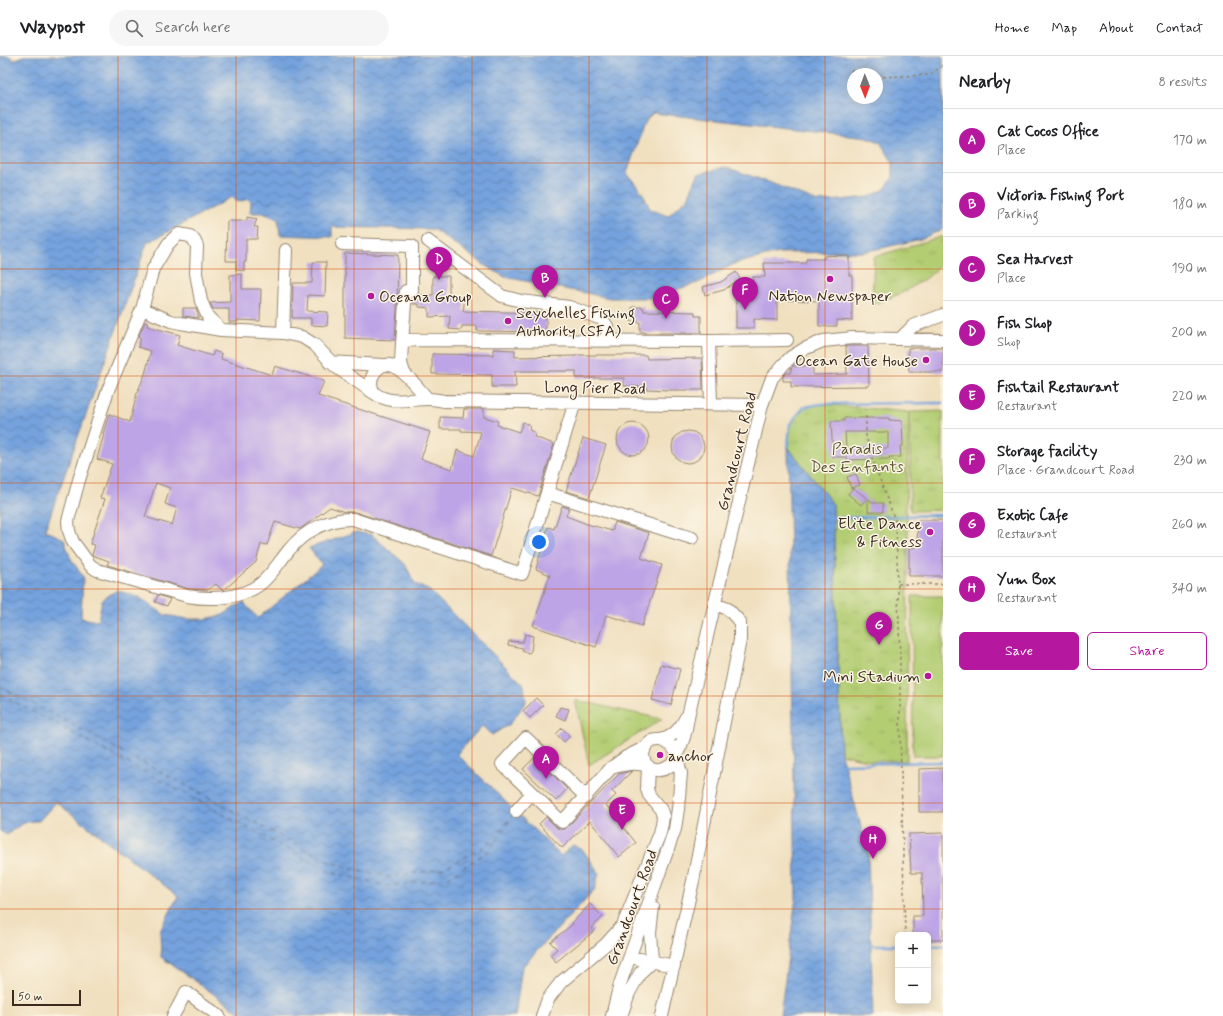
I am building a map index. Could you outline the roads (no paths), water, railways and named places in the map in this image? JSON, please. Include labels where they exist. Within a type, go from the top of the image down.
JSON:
[{"type":"street","points":[[221,330],[208,317],[201,301],[196,273],[197,246],[190,236],[179,234],[162,254],[153,269],[142,309],[108,390],[79,480],[68,522],[69,531],[73,542],[90,565],[97,570],[198,598],[225,597],[241,594],[258,585],[272,573],[300,538],[328,523],[341,518],[353,519],[522,574],[575,402]]},
{"type":"street","points":[[428,241],[502,296],[521,301],[569,307],[602,319],[607,326],[608,341]]},
{"type":"street","points":[[342,244],[412,246],[412,291],[406,291],[402,343],[401,363],[404,373]]},
{"type":"street","points":[[283,333],[286,250]]},
{"type":"street","name":"Long Pier Road","points":[[142,309],[171,321],[221,330],[283,333],[302,337],[309,341],[330,362],[345,374],[379,396],[392,400],[414,401],[428,399],[444,401],[762,405]]},
{"type":"street","points":[[900,339],[913,326],[943,315]]},
{"type":"street","points":[[402,343],[409,340],[418,339],[608,341],[787,340]]},
{"type":"street","name":"Grandcourt Road","points":[[612,1016],[620,984],[675,829],[681,773],[676,755],[682,746],[762,405],[772,378],[791,357],[813,344],[822,341],[836,339],[943,340]]},
{"type":"street","points":[[709,341],[712,404]]},
{"type":"street","points":[[330,362],[367,363],[383,366]]},
{"type":"street","points":[[374,392],[371,383],[373,375],[377,368],[388,365],[394,366],[404,373],[428,399]]},
{"type":"street","points":[[547,493],[692,538]]},
{"type":"street","points":[[662,1016],[693,881],[740,640],[740,622],[728,609],[715,604]]},
{"type":"street","points":[[586,797],[526,738],[502,764],[562,822],[586,797],[611,768],[626,757],[644,748],[652,741],[668,738],[680,728],[689,712]]},
{"type":"street","points":[[611,768],[623,764],[634,763],[666,769],[672,766],[676,755],[674,749],[670,744],[662,740]]},
{"type":"street","points":[[644,748],[644,761],[655,768],[672,784],[678,800],[678,809]]},
{"type":"street","points":[[542,1016],[548,999],[561,982],[606,944],[623,925],[660,833],[662,824],[663,816],[661,810],[649,795],[647,789],[648,781],[655,768]]},
{"type":"street","points":[[516,811],[532,793]]},
{"type":"street","points":[[621,1016],[629,993],[640,973],[652,961],[650,932],[656,886]]},
{"type":"street","points":[[630,957],[674,966]]},
{"type":"street","points":[[173,1016],[186,992],[219,1016]]},
{"type":"water","points":[[0,56],[9,56],[14,60],[24,56],[943,56],[943,229],[921,239],[864,252],[778,253],[734,264],[700,282],[652,298],[610,298],[505,277],[486,266],[433,229],[332,227],[332,237],[280,235],[278,219],[263,213],[250,213],[251,202],[248,199],[238,202],[232,197],[147,243],[45,530],[64,539],[70,557],[83,577],[81,618],[98,621],[102,600],[117,590],[140,598],[165,615],[188,619],[205,619],[223,615],[243,602],[258,618],[322,565],[309,548],[356,532],[372,535],[405,564],[415,584],[430,591],[524,685],[526,702],[510,724],[492,735],[482,726],[457,754],[561,856],[573,845],[583,850],[599,873],[595,889],[522,967],[515,1016],[245,1016],[161,957],[160,931],[178,896],[56,802],[39,821],[22,824],[7,835],[0,831]],"holes":[[[653,113],[867,137],[880,142],[893,163],[893,177],[885,189],[869,197],[818,202],[766,181],[725,167],[698,174],[688,198],[668,216],[650,209],[643,194],[627,173],[645,121]]]},
{"type":"water","points":[[788,447],[833,504],[841,754],[868,851],[873,1016],[780,1016],[796,897]]},
{"type":"waterway","points":[[788,447],[790,424],[804,407],[821,404],[943,403]]},
{"type":"waterway","points":[[833,518],[943,515]]},
{"type":"waterway","points":[[844,764],[943,762]]},
{"type":"waterway","points":[[871,945],[895,945]]},
{"type":"waterway","points":[[931,945],[943,945]]},
{"type":"place","name":"Nation Newspaper","points":[[830,279]]},
{"type":"place","name":"Fish Shop","points":[[439,280]]},
{"type":"place","name":"Oceana Group","points":[[371,296]]},
{"type":"place","name":"Victoria Fishing Port","points":[[545,298]]},
{"type":"place","name":"Storage facility","points":[[745,310]]},
{"type":"place","name":"Sea Harvest","points":[[666,319]]},
{"type":"place","name":"Seychelles Fishing Authority (SFA)","points":[[508,321]]},
{"type":"place","name":"Ocean Gate House","points":[[926,360]]},
{"type":"place","name":"Elite Dance & Fitness","points":[[930,532]]},
{"type":"place","name":"Exotic Cafe","points":[[879,645]]},
{"type":"place","name":"Mini Stadium","points":[[928,676]]},
{"type":"place","name":"anchor","points":[[660,755]]},
{"type":"place","name":"Cat Cocos Office","points":[[546,779]]},
{"type":"place","name":"Fishtail Restaurant","points":[[622,830]]},
{"type":"place","name":"Yum Box","points":[[873,859]]},
{"type":"park label","name":"Paradis Des Enfants","points":[[857,457]]}]
